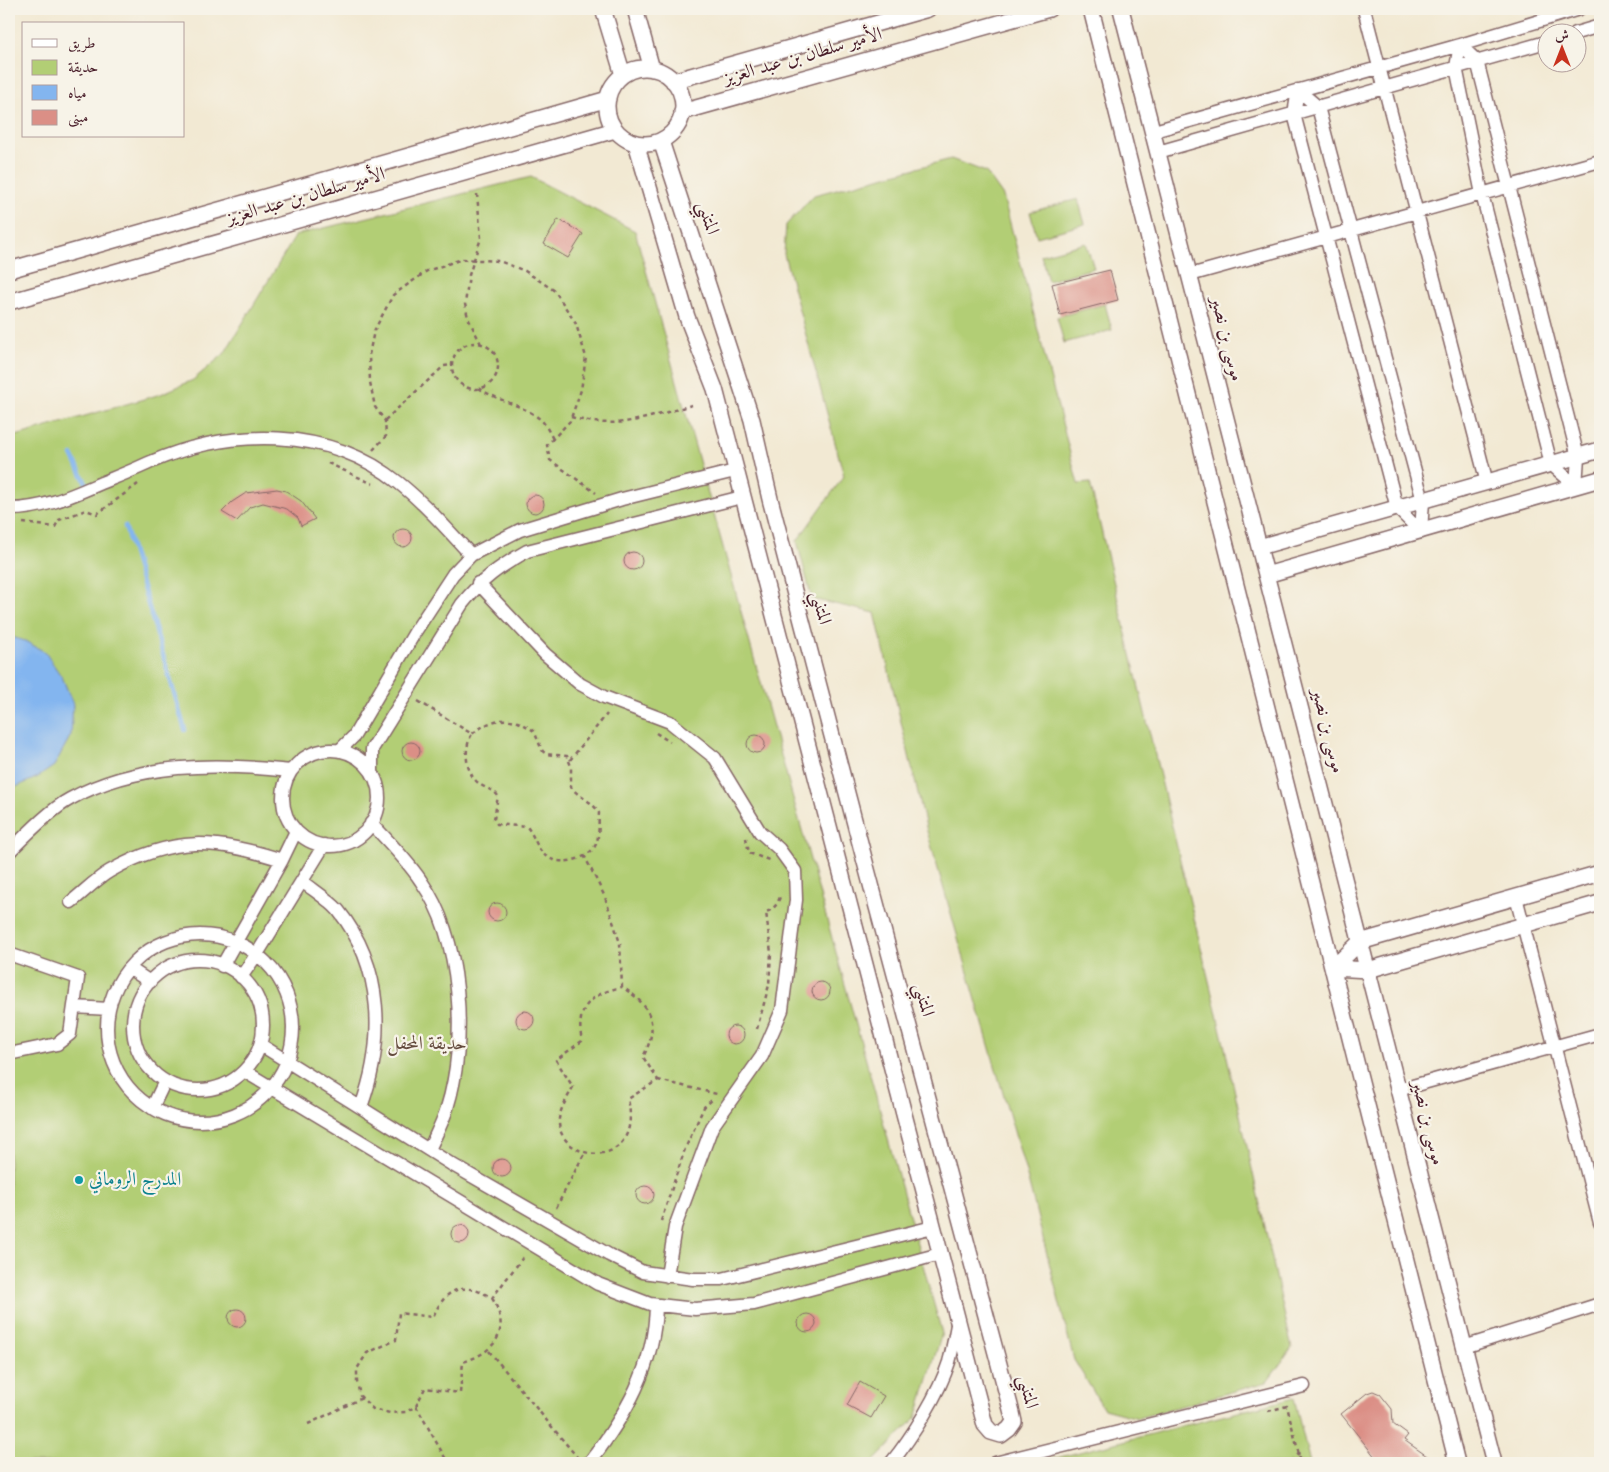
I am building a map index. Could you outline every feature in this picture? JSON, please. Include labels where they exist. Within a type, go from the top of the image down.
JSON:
[{"type":"street","points":[[603,9],[623,74]]},
{"type":"street","points":[[635,9],[652,69]]},
{"type":"street","name":"الأمير سلطان بن عبد العزيز","points":[[673,81],[928,9]]},
{"type":"street","name":"الأمير سلطان بن عبد العزيز","points":[[682,112],[1049,9]]},
{"type":"street","points":[[1091,9],[1456,1463]]},
{"type":"street","name":"موسى بن نصير","points":[[1122,9],[1494,1463]]},
{"type":"street","points":[[1364,9],[1487,483]]},
{"type":"street","points":[[1154,131],[1380,66],[1460,46],[1579,9]]},
{"type":"street","points":[[1586,30],[1600,26]]},
{"type":"street","points":[[1158,152],[1536,45]]},
{"type":"street","points":[[1460,46],[1477,61],[1578,457],[1576,486]]},
{"type":"street","points":[[1460,46],[1456,67],[1482,194],[1551,464],[1576,486]]},
{"type":"street","points":[[635,69],[652,69],[659,71],[673,81],[682,99],[682,112],[678,124],[661,141],[648,144],[636,143],[624,138],[615,130],[609,119],[608,99],[614,83],[623,74],[635,69]]},
{"type":"street","points":[[1298,90],[1318,107],[1423,501],[1421,532]]},
{"type":"street","points":[[1298,90],[1294,114],[1397,508],[1421,532]]},
{"type":"street","name":"الأمير سلطان بن عبد العزيز","points":[[9,270],[608,99]]},
{"type":"street","name":"الأمير سلطان بن عبد العزيز","points":[[9,302],[615,130]]},
{"type":"street","name":"المتنبي","points":[[636,143],[687,317],[715,389],[985,1425],[991,1432],[1001,1435],[1014,1422],[1012,1413],[865,862],[770,499],[752,420],[661,141]]},
{"type":"street","points":[[1190,275],[1600,161]]},
{"type":"street","points":[[9,510],[24,510],[52,504],[172,453],[208,443],[246,438],[287,439],[324,445],[359,458],[398,482],[471,555]]},
{"type":"street","points":[[1259,547],[1600,450]]},
{"type":"street","points":[[339,751],[354,736],[415,632],[453,574],[471,555],[520,530],[610,503],[736,471]]},
{"type":"street","points":[[1266,575],[1600,479]]},
{"type":"street","points":[[372,772],[372,749],[406,694],[462,604],[478,583],[500,566],[527,551],[742,497]]},
{"type":"street","points":[[478,583],[546,654],[580,684],[604,697],[670,722],[715,758],[760,832],[778,849],[795,871],[796,900],[782,1010],[762,1056],[712,1127],[675,1228],[667,1276]]},
{"type":"street","points":[[339,751],[348,753],[362,761],[372,772],[378,787],[379,802],[367,831],[354,840],[339,845],[324,846],[308,840],[296,831],[287,817],[283,802],[284,786],[291,771],[302,759],[317,752],[339,751]]},
{"type":"street","points":[[9,852],[69,799],[117,779],[171,768],[240,765],[291,771]]},
{"type":"street","points":[[371,823],[398,851],[422,882],[442,920],[455,973],[458,1052],[447,1108],[429,1150]]},
{"type":"street","points":[[222,966],[282,860],[296,831]]},
{"type":"street","points":[[71,902],[109,872],[158,849],[202,842],[244,848],[282,860]]},
{"type":"street","points":[[241,977],[258,954],[324,846]]},
{"type":"street","points":[[1333,968],[1360,942],[1600,873]]},
{"type":"street","points":[[302,881],[337,909],[354,934],[367,965],[376,999],[378,1008],[376,1051],[370,1084],[361,1107]]},
{"type":"street","points":[[1516,897],[1600,1223]]},
{"type":"street","points":[[1333,968],[1368,970],[1600,903]]},
{"type":"street","points":[[202,935],[236,942],[258,954],[278,976],[290,1003],[294,1032],[288,1061],[271,1089],[246,1109],[215,1120],[183,1120],[152,1108],[128,1087],[112,1059],[106,1028],[111,998],[129,968],[146,951],[173,938],[202,935]]},
{"type":"street","points":[[9,954],[78,978],[70,1034],[57,1044],[9,1054]]},
{"type":"street","points":[[193,960],[214,962],[241,977],[249,985],[260,1003],[264,1024],[260,1045],[244,1071],[235,1079],[215,1088],[193,1090],[172,1085],[154,1073],[140,1056],[133,1035],[134,1013],[141,993],[150,982],[172,966],[193,960]]},
{"type":"street","points":[[129,968],[150,982]]},
{"type":"street","points":[[74,1007],[109,1009]]},
{"type":"street","points":[[1398,1090],[1600,1034]]},
{"type":"street","points":[[260,1045],[429,1150],[550,1221],[643,1272],[667,1276],[722,1279],[933,1227]]},
{"type":"street","points":[[244,1071],[271,1089],[534,1243],[598,1284],[656,1305],[695,1310],[754,1304],[940,1254]]},
{"type":"street","points":[[152,1108],[165,1081]]},
{"type":"street","points":[[1464,1347],[1600,1304]]},
{"type":"street","points":[[589,1463],[621,1420],[637,1388],[656,1327],[656,1305]]},
{"type":"street","points":[[891,1463],[906,1446],[949,1363],[958,1320]]},
{"type":"street","points":[[995,1463],[1304,1386]]},
{"type":"path","points":[[477,194],[481,238],[465,290],[465,304],[468,318],[481,344],[494,353],[498,367],[492,382],[479,388]]},
{"type":"path","points":[[359,458],[373,451],[386,436],[385,420],[375,407],[370,382],[369,355],[374,331],[393,294],[427,271],[462,259],[499,261],[525,271],[555,291],[576,324],[586,357],[581,390],[571,418],[547,445],[550,460],[610,503]]},
{"type":"path","points":[[481,344],[469,343],[462,346],[453,358],[453,373],[463,385],[479,388],[528,412],[543,422],[553,439]]},
{"type":"path","points":[[385,420],[444,366],[452,365]]},
{"type":"path","points":[[571,418],[588,422],[627,424],[692,405]]},
{"type":"path","points":[[326,462],[374,484]]},
{"type":"path","points":[[17,523],[55,527],[59,520],[77,512],[86,510],[97,514],[139,484]]},
{"type":"path","points":[[406,694],[472,734]]},
{"type":"path","points":[[599,708],[607,714],[616,716]]},
{"type":"path","points":[[570,760],[567,756],[546,756],[542,753],[534,731],[510,720],[491,720],[472,734],[468,747],[468,768],[471,777],[498,796],[495,822],[504,825],[527,827],[543,854],[548,858],[569,861],[584,856],[596,845],[599,813],[590,800],[579,795],[571,787],[570,760],[607,714]]},
{"type":"path","points":[[653,731],[677,746]]},
{"type":"path","points":[[744,835],[749,854],[770,860]]},
{"type":"path","points":[[584,856],[605,897],[620,943],[622,987]]},
{"type":"path","points":[[754,1036],[769,985],[771,953],[766,912],[772,910],[782,892]]},
{"type":"path","points":[[658,1080],[628,1099],[632,1124],[619,1146],[599,1156],[584,1154],[562,1134],[559,1120],[573,1087],[556,1060],[582,1041],[579,1029],[581,1014],[588,1002],[605,990],[622,987],[639,998],[650,1012],[651,1041],[643,1056],[658,1080],[717,1094]]},
{"type":"path","points":[[660,1227],[684,1149],[704,1107],[720,1090]]},
{"type":"path","points":[[550,1221],[584,1154]]},
{"type":"path","points":[[492,1298],[534,1243]]},
{"type":"path","points":[[466,1288],[478,1290],[492,1298],[501,1319],[497,1342],[489,1351],[463,1362],[460,1393],[425,1388],[416,1406],[406,1412],[390,1413],[373,1409],[362,1398],[357,1382],[357,1369],[367,1353],[396,1340],[399,1313],[433,1317],[439,1303],[451,1292],[466,1288]]},
{"type":"path","points":[[489,1351],[577,1457]]},
{"type":"path","points":[[308,1424],[362,1398]]},
{"type":"path","points":[[416,1406],[448,1463]]},
{"type":"path","points":[[1287,1406],[1301,1463]]},
{"type":"path","points":[[572,1463],[583,1450]]},
{"type":"path","points":[[1293,1463],[1299,1453]]},
{"type":"green space","points":[[951,159],[986,172],[1003,196],[1078,484],[1090,483],[1225,1048],[1292,1348],[1267,1382],[1138,1418],[1104,1409],[1074,1360],[1027,1176],[927,831],[875,613],[812,599],[797,541],[844,476],[784,254],[786,225],[814,195]]},
{"type":"green space","name":"حديقة المحفل","points":[[531,177],[635,231],[942,1333],[916,1418],[872,1463],[9,1463],[9,438],[161,394],[193,380],[224,354],[296,235]]},
{"type":"green space","points":[[1078,199],[1085,224],[1037,237],[1030,212]]},
{"type":"green space","points":[[1086,243],[1094,268],[1048,281],[1041,255]]},
{"type":"green space","points":[[1105,304],[1112,330],[1064,343],[1057,317]]},
{"type":"green space","points":[[1294,1398],[1310,1463],[1036,1463]]},
{"type":"water","points":[[9,636],[25,641],[45,652],[63,679],[73,704],[71,735],[54,766],[38,777],[9,790]]},
{"type":"building","points":[[558,219],[583,234],[568,258],[544,244]]},
{"type":"building","points":[[1110,270],[1118,300],[1060,315],[1052,284]]},
{"type":"building","points":[[277,489],[286,491],[301,501],[315,519],[301,526],[298,518],[287,509],[263,503],[250,507],[237,521],[222,512],[232,502],[246,493]]},
{"type":"building","points":[[535,495],[541,498],[544,504],[541,510],[535,513],[529,510],[526,504],[529,498]]},
{"type":"building","points":[[403,529],[409,532],[412,538],[409,544],[403,547],[397,544],[394,538],[397,532]]},
{"type":"building","points":[[633,552],[639,555],[642,561],[639,567],[633,570],[627,567],[624,561],[627,555]]},
{"type":"building","points":[[756,735],[762,738],[765,744],[762,750],[756,753],[750,750],[747,744],[750,738]]},
{"type":"building","points":[[411,742],[417,745],[420,751],[417,757],[411,760],[405,757],[402,751],[405,745]]},
{"type":"building","points":[[497,903],[503,906],[506,912],[503,918],[497,921],[491,918],[488,912],[491,906]]},
{"type":"building","points":[[821,982],[827,985],[830,991],[827,997],[821,1000],[815,997],[812,991],[815,985]]},
{"type":"building","points":[[525,1011],[531,1014],[534,1020],[531,1026],[525,1029],[519,1026],[516,1020],[519,1014]]},
{"type":"building","points":[[735,1026],[741,1029],[744,1035],[741,1041],[735,1044],[729,1041],[726,1035],[729,1029]]},
{"type":"building","points":[[502,1159],[508,1162],[511,1168],[508,1174],[502,1177],[496,1174],[493,1168],[496,1162]]},
{"type":"building","points":[[645,1186],[651,1189],[654,1195],[651,1201],[645,1204],[639,1201],[636,1195],[639,1189]]},
{"type":"building","points":[[460,1225],[466,1228],[469,1234],[466,1240],[460,1243],[454,1240],[451,1234],[454,1228]]},
{"type":"building","points":[[237,1309],[243,1312],[246,1318],[243,1324],[237,1327],[231,1324],[228,1318],[231,1312]]},
{"type":"building","points":[[807,1314],[813,1317],[816,1323],[813,1329],[807,1332],[801,1329],[798,1323],[801,1317]]},
{"type":"building","points":[[860,1382],[884,1396],[871,1418],[847,1405]]},
{"type":"building","points":[[1373,1391],[1380,1394],[1392,1409],[1393,1424],[1408,1435],[1404,1440],[1437,1463],[1380,1463],[1341,1414],[1367,1393]]},
{"type":"waterway","points":[[72,455],[88,487]]},
{"type":"waterway","points":[[125,526],[185,730]]},
{"type":"place","name":"المدرج الروماني","points":[[79,1180]]}]
